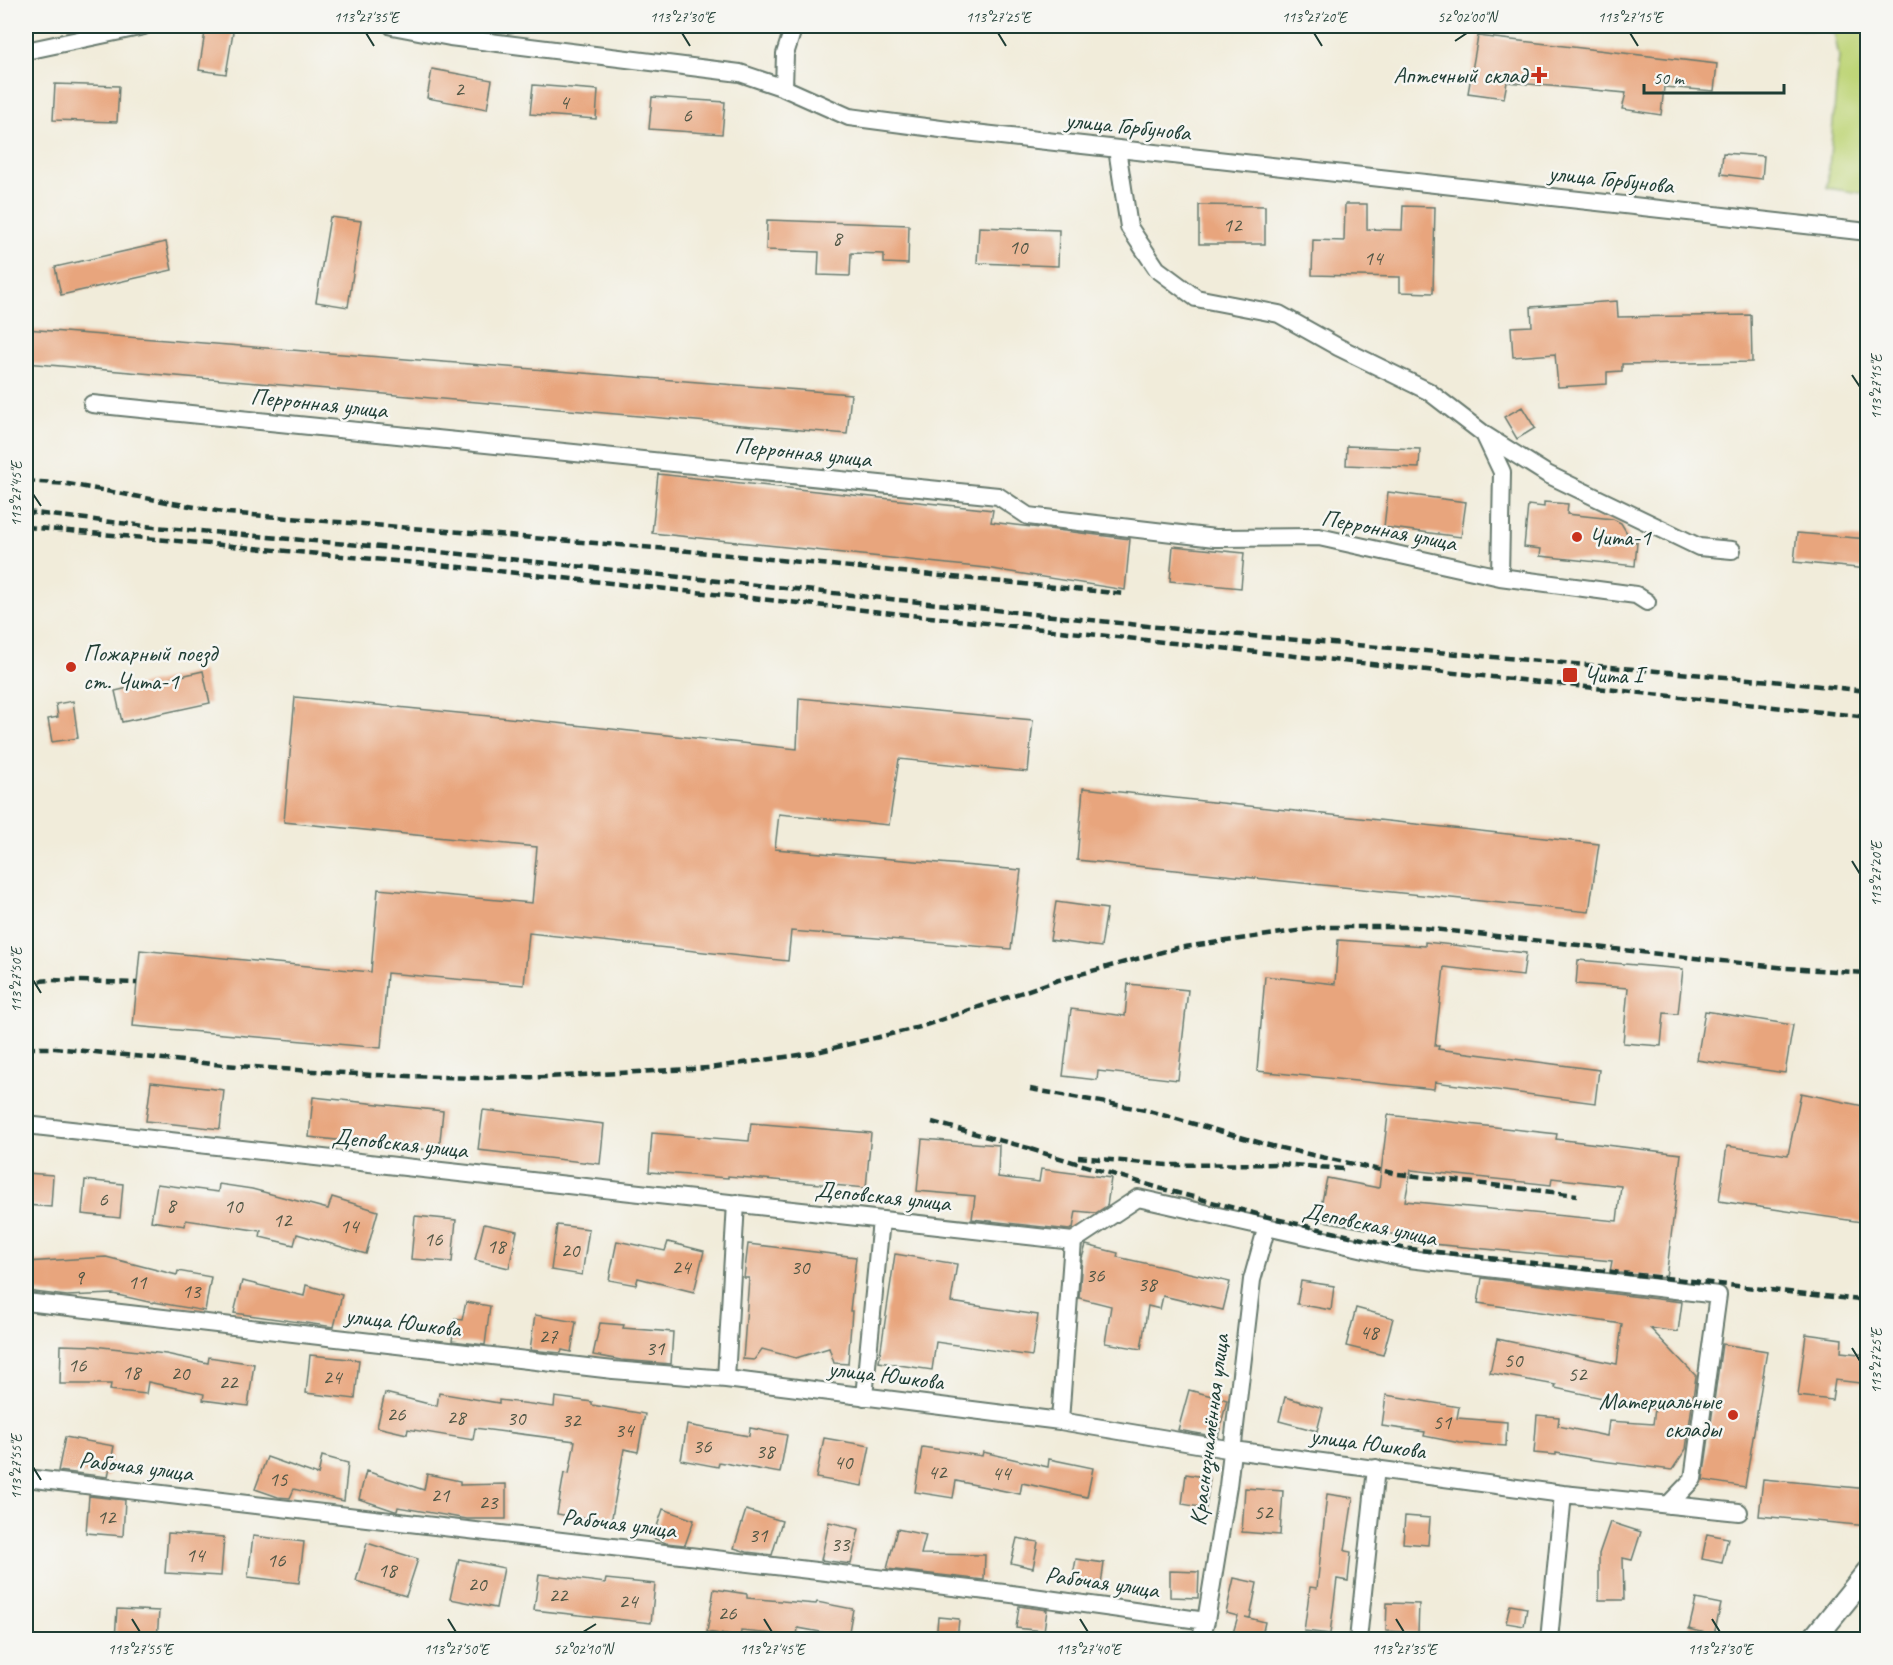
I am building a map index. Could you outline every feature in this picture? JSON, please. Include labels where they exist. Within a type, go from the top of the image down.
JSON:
[{"type":"main road","points":[[1813,1640],[1868,1572]]},
{"type":"street","points":[[26,51],[144,26]]},
{"type":"street","name":"улица Горбунова","points":[[392,26],[450,37],[740,73],[784,88],[849,117],[956,131],[1868,232]]},
{"type":"street","points":[[784,88],[785,54],[794,26]]},
{"type":"street","points":[[1117,149],[1130,227],[1157,269],[1196,298],[1279,314],[1338,347],[1428,391],[1484,434],[1547,474],[1699,547],[1732,550]]},
{"type":"street","name":"Перронная улица","points":[[92,404],[998,496],[1028,516],[1215,538],[1320,537],[1500,577],[1636,595],[1647,602]]},
{"type":"street","points":[[1484,434],[1502,472],[1500,577]]},
{"type":"street","name":"Деповская улица","points":[[26,1125],[1073,1241],[1138,1198],[1409,1259],[1718,1295],[1693,1479],[1668,1505]]},
{"type":"street","points":[[726,1379],[736,1203]]},
{"type":"street","points":[[864,1397],[881,1220]]},
{"type":"street","name":"Краснознамённая улица","points":[[1200,1640],[1206,1621],[1233,1449],[1252,1280],[1268,1226]]},
{"type":"street","points":[[1060,1421],[1073,1241]]},
{"type":"street","name":"улица Юшкова","points":[[26,1302],[613,1370],[726,1379],[1060,1421],[1233,1449],[1563,1494],[1739,1512]]},
{"type":"street","points":[[1358,1640],[1376,1468]]},
{"type":"street","name":"Рабочая улица","points":[[26,1478],[993,1591],[1206,1621]]},
{"type":"street","points":[[1549,1640],[1563,1494]]},
{"type":"green space","points":[[1772,26],[1867,26],[1867,194],[1827,188],[1839,57],[1834,32]]},
{"type":"building","points":[[206,26],[234,26],[226,74],[199,70]]},
{"type":"building","points":[[1478,36],[1717,64],[1714,91],[1664,87],[1661,115],[1622,109],[1626,93],[1507,82],[1504,98],[1468,93]]},
{"type":"building","points":[[432,69],[492,80],[487,109],[427,98]]},
{"type":"building","points":[[55,84],[119,86],[117,122],[53,120]]},
{"type":"building","points":[[533,85],[598,90],[596,119],[530,114]]},
{"type":"building","points":[[652,97],[725,102],[722,134],[649,129]]},
{"type":"building","points":[[1723,153],[1764,156],[1762,179],[1721,174]]},
{"type":"building","points":[[1345,204],[1367,204],[1367,229],[1402,230],[1403,206],[1435,207],[1433,293],[1400,292],[1400,277],[1312,275],[1313,240],[1344,241]]},
{"type":"building","points":[[1199,205],[1265,206],[1265,244],[1199,244]]},
{"type":"building","points":[[330,217],[361,221],[348,307],[316,302]]},
{"type":"building","points":[[767,220],[909,225],[908,264],[884,263],[884,254],[851,253],[850,276],[818,275],[819,252],[766,250]]},
{"type":"building","points":[[979,227],[1059,230],[1058,266],[977,263]]},
{"type":"building","points":[[166,242],[172,270],[61,295],[55,267]]},
{"type":"building","points":[[1617,301],[1618,317],[1751,315],[1752,362],[1622,364],[1622,371],[1607,372],[1607,384],[1558,387],[1555,354],[1513,357],[1511,327],[1532,326],[1531,307]]},
{"type":"building","points":[[26,329],[851,394],[847,434],[26,363]]},
{"type":"building","points":[[1522,407],[1535,428],[1517,439],[1504,417]]},
{"type":"building","points":[[1347,446],[1420,449],[1419,468],[1346,465]]},
{"type":"building","points":[[658,474],[993,510],[991,522],[1130,539],[1125,590],[986,568],[652,533]]},
{"type":"building","points":[[1388,492],[1466,502],[1461,537],[1384,527]]},
{"type":"building","name":"Чита-1","points":[[1544,502],[1568,504],[1567,514],[1613,519],[1621,523],[1629,541],[1637,542],[1635,566],[1540,556],[1541,549],[1524,547],[1528,505],[1544,507]]},
{"type":"building","points":[[1797,533],[1868,539],[1868,569],[1794,562]]},
{"type":"building","points":[[1173,546],[1244,553],[1241,588],[1170,581]]},
{"type":"building","points":[[203,671],[210,703],[122,722],[115,691]]},
{"type":"building","points":[[295,697],[797,749],[799,698],[1033,720],[1028,772],[899,759],[889,825],[779,814],[775,849],[1021,870],[1011,949],[791,931],[788,961],[529,933],[524,985],[387,973],[381,1048],[133,1026],[140,950],[371,972],[378,889],[532,903],[537,847],[284,822]]},
{"type":"building","points":[[73,701],[78,738],[52,742],[48,719],[58,717],[56,704]]},
{"type":"building","points":[[1083,788],[1599,844],[1589,912],[1077,860]]},
{"type":"building","points":[[1056,902],[1107,909],[1101,947],[1050,940]]},
{"type":"building","points":[[1338,940],[1425,946],[1425,942],[1526,953],[1523,976],[1444,967],[1435,1046],[1439,1046],[1438,1049],[1599,1070],[1595,1103],[1435,1082],[1434,1089],[1257,1071],[1265,976],[1335,984]]},
{"type":"building","points":[[1578,960],[1683,969],[1678,1014],[1664,1013],[1661,1046],[1623,1043],[1628,988],[1576,984]]},
{"type":"building","points":[[1128,984],[1188,990],[1178,1080],[1098,1071],[1097,1080],[1063,1076],[1071,1009],[1125,1016]]},
{"type":"building","points":[[1705,1011],[1793,1025],[1785,1073],[1697,1060]]},
{"type":"building","points":[[151,1082],[224,1090],[220,1129],[146,1121]]},
{"type":"building","points":[[1801,1093],[1868,1107],[1868,1223],[1719,1201],[1727,1146],[1788,1155]]},
{"type":"building","points":[[313,1097],[443,1111],[439,1151],[309,1137]]},
{"type":"building","points":[[483,1110],[604,1124],[600,1164],[478,1150]]},
{"type":"building","points":[[1388,1115],[1557,1134],[1556,1139],[1681,1154],[1666,1278],[1610,1272],[1612,1261],[1411,1242],[1412,1238],[1318,1220],[1327,1178],[1379,1188]],"holes":[[[1411,1170],[1551,1185],[1552,1178],[1621,1186],[1617,1221],[1405,1201]]]},
{"type":"building","points":[[751,1123],[871,1133],[866,1188],[728,1176],[728,1178],[649,1172],[652,1133],[749,1141]]},
{"type":"building","points":[[922,1139],[999,1145],[998,1177],[1039,1182],[1041,1169],[1111,1178],[1107,1206],[1096,1213],[1076,1211],[1073,1228],[1070,1230],[972,1219],[975,1196],[917,1191]]},
{"type":"building","points":[[26,1173],[53,1175],[51,1207],[26,1205]]},
{"type":"building","points":[[85,1180],[123,1184],[120,1218],[82,1214]]},
{"type":"building","points":[[157,1184],[218,1192],[219,1184],[252,1189],[328,1209],[332,1197],[378,1211],[366,1254],[297,1234],[294,1245],[260,1237],[261,1231],[186,1220],[185,1226],[151,1221]]},
{"type":"building","points":[[415,1216],[456,1220],[452,1262],[411,1259]]},
{"type":"building","points":[[484,1224],[517,1231],[509,1268],[475,1260]]},
{"type":"building","points":[[557,1225],[589,1229],[582,1275],[551,1270]]},
{"type":"building","points":[[617,1241],[665,1251],[668,1242],[704,1251],[694,1292],[638,1278],[636,1285],[609,1280]]},
{"type":"building","points":[[748,1244],[856,1257],[850,1311],[852,1311],[848,1364],[834,1363],[829,1348],[796,1358],[762,1349],[754,1360],[743,1359],[749,1278],[744,1278]]},
{"type":"building","points":[[1086,1245],[1118,1253],[1117,1257],[1230,1282],[1223,1310],[1163,1296],[1160,1309],[1148,1306],[1141,1349],[1105,1343],[1111,1306],[1079,1298],[1082,1258]]},
{"type":"building","points":[[895,1254],[957,1264],[951,1302],[1038,1315],[1032,1356],[936,1342],[932,1370],[879,1362]]},
{"type":"building","points":[[106,1257],[177,1275],[178,1271],[211,1277],[205,1311],[113,1294],[67,1296],[26,1291],[26,1262]]},
{"type":"building","points":[[1482,1278],[1682,1302],[1678,1332],[1650,1328],[1696,1376],[1686,1449],[1672,1470],[1556,1453],[1556,1455],[1534,1453],[1537,1415],[1559,1417],[1558,1426],[1607,1436],[1609,1421],[1653,1424],[1655,1409],[1555,1388],[1556,1385],[1490,1373],[1497,1339],[1617,1364],[1622,1324],[1478,1303]]},
{"type":"building","points":[[242,1281],[304,1296],[306,1285],[342,1295],[334,1327],[234,1313]]},
{"type":"building","points":[[1301,1281],[1334,1286],[1331,1310],[1297,1304]]},
{"type":"building","points":[[466,1302],[490,1306],[485,1345],[452,1341],[455,1319],[462,1320]]},
{"type":"building","points":[[1356,1308],[1393,1318],[1383,1355],[1346,1346]]},
{"type":"building","points":[[535,1315],[576,1322],[571,1352],[530,1350]]},
{"type":"building","points":[[600,1323],[624,1325],[623,1328],[673,1332],[671,1364],[593,1355]]},
{"type":"building","points":[[1806,1334],[1842,1339],[1841,1352],[1868,1355],[1868,1384],[1835,1380],[1832,1400],[1798,1396]]},
{"type":"building","name":"Материальные склады","points":[[1722,1344],[1767,1351],[1745,1487],[1703,1480]]},
{"type":"building","points":[[61,1345],[166,1354],[208,1363],[209,1357],[254,1364],[248,1406],[203,1400],[204,1394],[148,1382],[146,1394],[110,1390],[111,1384],[60,1384]]},
{"type":"building","points":[[310,1355],[359,1360],[355,1399],[306,1393]]},
{"type":"building","points":[[1189,1390],[1227,1400],[1218,1437],[1178,1430]]},
{"type":"building","points":[[385,1393],[437,1406],[439,1393],[499,1403],[499,1400],[554,1407],[555,1397],[592,1402],[592,1405],[645,1414],[638,1452],[624,1449],[611,1523],[557,1514],[564,1473],[569,1474],[575,1441],[475,1428],[473,1440],[408,1429],[407,1434],[377,1427]]},
{"type":"building","points":[[1386,1395],[1459,1407],[1457,1418],[1507,1422],[1506,1446],[1460,1443],[1424,1436],[1425,1432],[1382,1426]]},
{"type":"building","points":[[1285,1397],[1323,1408],[1317,1431],[1279,1421]]},
{"type":"building","points":[[687,1425],[749,1436],[750,1428],[787,1435],[780,1473],[719,1462],[718,1467],[681,1460]]},
{"type":"building","points":[[65,1437],[114,1446],[108,1477],[58,1471]]},
{"type":"building","points":[[824,1438],[870,1446],[862,1486],[816,1478]]},
{"type":"building","points":[[922,1447],[982,1456],[983,1452],[1048,1467],[1049,1459],[1093,1468],[1087,1497],[1022,1483],[1020,1494],[956,1481],[953,1498],[915,1492]]},
{"type":"building","points":[[322,1456],[348,1463],[344,1501],[294,1489],[290,1498],[278,1497],[255,1489],[267,1457],[318,1475]]},
{"type":"building","points":[[366,1471],[424,1490],[427,1474],[460,1481],[460,1485],[506,1484],[506,1519],[467,1519],[398,1507],[395,1511],[359,1499]]},
{"type":"building","points":[[1186,1474],[1210,1478],[1206,1508],[1182,1504]]},
{"type":"building","points":[[1763,1479],[1868,1489],[1868,1526],[1759,1516]]},
{"type":"building","points":[[1245,1488],[1283,1491],[1280,1535],[1242,1532]]},
{"type":"building","points":[[1327,1494],[1353,1498],[1345,1551],[1351,1552],[1348,1581],[1337,1579],[1330,1634],[1304,1631],[1310,1587],[1317,1588]]},
{"type":"building","points":[[89,1496],[125,1500],[123,1536],[86,1533]]},
{"type":"building","points":[[663,1509],[694,1520],[685,1545],[666,1543],[653,1538]]},
{"type":"building","points":[[746,1510],[782,1521],[772,1555],[734,1548]]},
{"type":"building","points":[[1405,1516],[1430,1518],[1428,1545],[1403,1543]]},
{"type":"building","points":[[829,1522],[859,1529],[851,1564],[821,1560]]},
{"type":"building","points":[[1610,1522],[1641,1532],[1632,1560],[1623,1558],[1624,1600],[1599,1600],[1599,1554]]},
{"type":"building","points":[[897,1529],[926,1535],[921,1554],[985,1555],[984,1580],[887,1569]]},
{"type":"building","points":[[168,1533],[224,1537],[221,1576],[165,1573]]},
{"type":"building","points":[[1707,1534],[1728,1538],[1722,1563],[1702,1559]]},
{"type":"building","points":[[253,1536],[304,1542],[299,1583],[248,1577]]},
{"type":"building","points":[[1017,1538],[1038,1542],[1033,1568],[1011,1563]]},
{"type":"building","points":[[367,1543],[418,1559],[406,1596],[356,1581]]},
{"type":"building","points":[[459,1559],[504,1568],[496,1608],[450,1599]]},
{"type":"building","points":[[1076,1559],[1104,1563],[1101,1585],[1072,1581]]},
{"type":"building","points":[[1170,1571],[1199,1572],[1198,1598],[1170,1597]]},
{"type":"building","points":[[539,1574],[605,1583],[606,1579],[655,1584],[651,1623],[534,1610]]},
{"type":"building","points":[[1234,1578],[1257,1583],[1250,1618],[1245,1617],[1265,1622],[1261,1640],[1231,1640],[1238,1616],[1226,1613]]},
{"type":"building","points":[[714,1589],[747,1594],[747,1598],[816,1604],[817,1602],[853,1609],[848,1637],[798,1628],[797,1636],[741,1631],[740,1637],[707,1632]]},
{"type":"building","points":[[1696,1599],[1721,1604],[1714,1635],[1689,1629]]},
{"type":"building","points":[[1387,1603],[1419,1604],[1418,1633],[1386,1631]]},
{"type":"building","points":[[1510,1605],[1527,1608],[1524,1626],[1506,1623]]},
{"type":"building","points":[[1019,1606],[1047,1610],[1044,1631],[1016,1628]]},
{"type":"building","points":[[117,1609],[159,1611],[157,1640],[115,1639]]},
{"type":"building","points":[[938,1617],[959,1619],[957,1640],[936,1640]]},
{"type":"railway","points":[[26,481],[68,484],[228,513],[668,549],[1125,594]]},
{"type":"railway","points":[[26,512],[154,527],[461,554],[1205,632],[1868,691]]},
{"type":"railway","points":[[26,527],[460,567],[1868,717]]},
{"type":"railway","points":[[26,1048],[55,1048],[223,1065],[373,1075],[476,1078],[548,1077],[709,1068],[813,1053],[920,1027],[1055,981],[1177,948],[1324,927],[1415,927],[1786,968],[1868,973]]},
{"type":"railway","points":[[26,982],[51,980],[137,983]]},
{"type":"railway","points":[[1030,1089],[1145,1110],[1272,1146],[1398,1174],[1577,1195]]},
{"type":"railway","points":[[932,1122],[1036,1150]]},
{"type":"railway","points":[[1030,1149],[1159,1188],[1276,1219],[1402,1248],[1868,1301]]},
{"type":"railway","points":[[1078,1157],[1167,1165],[1281,1164],[1344,1169]]},
{"type":"place","name":"Аптечный склад","points":[[1539,75]]},
{"type":"place","name":"Чита-1","points":[[1577,537]]},
{"type":"place","name":"Пожарный поезд ст. Чита-1","points":[[71,667]]},
{"type":"place","name":"Чита I","points":[[1570,675]]},
{"type":"place","name":"Материальные склады","points":[[1733,1415]]}]
